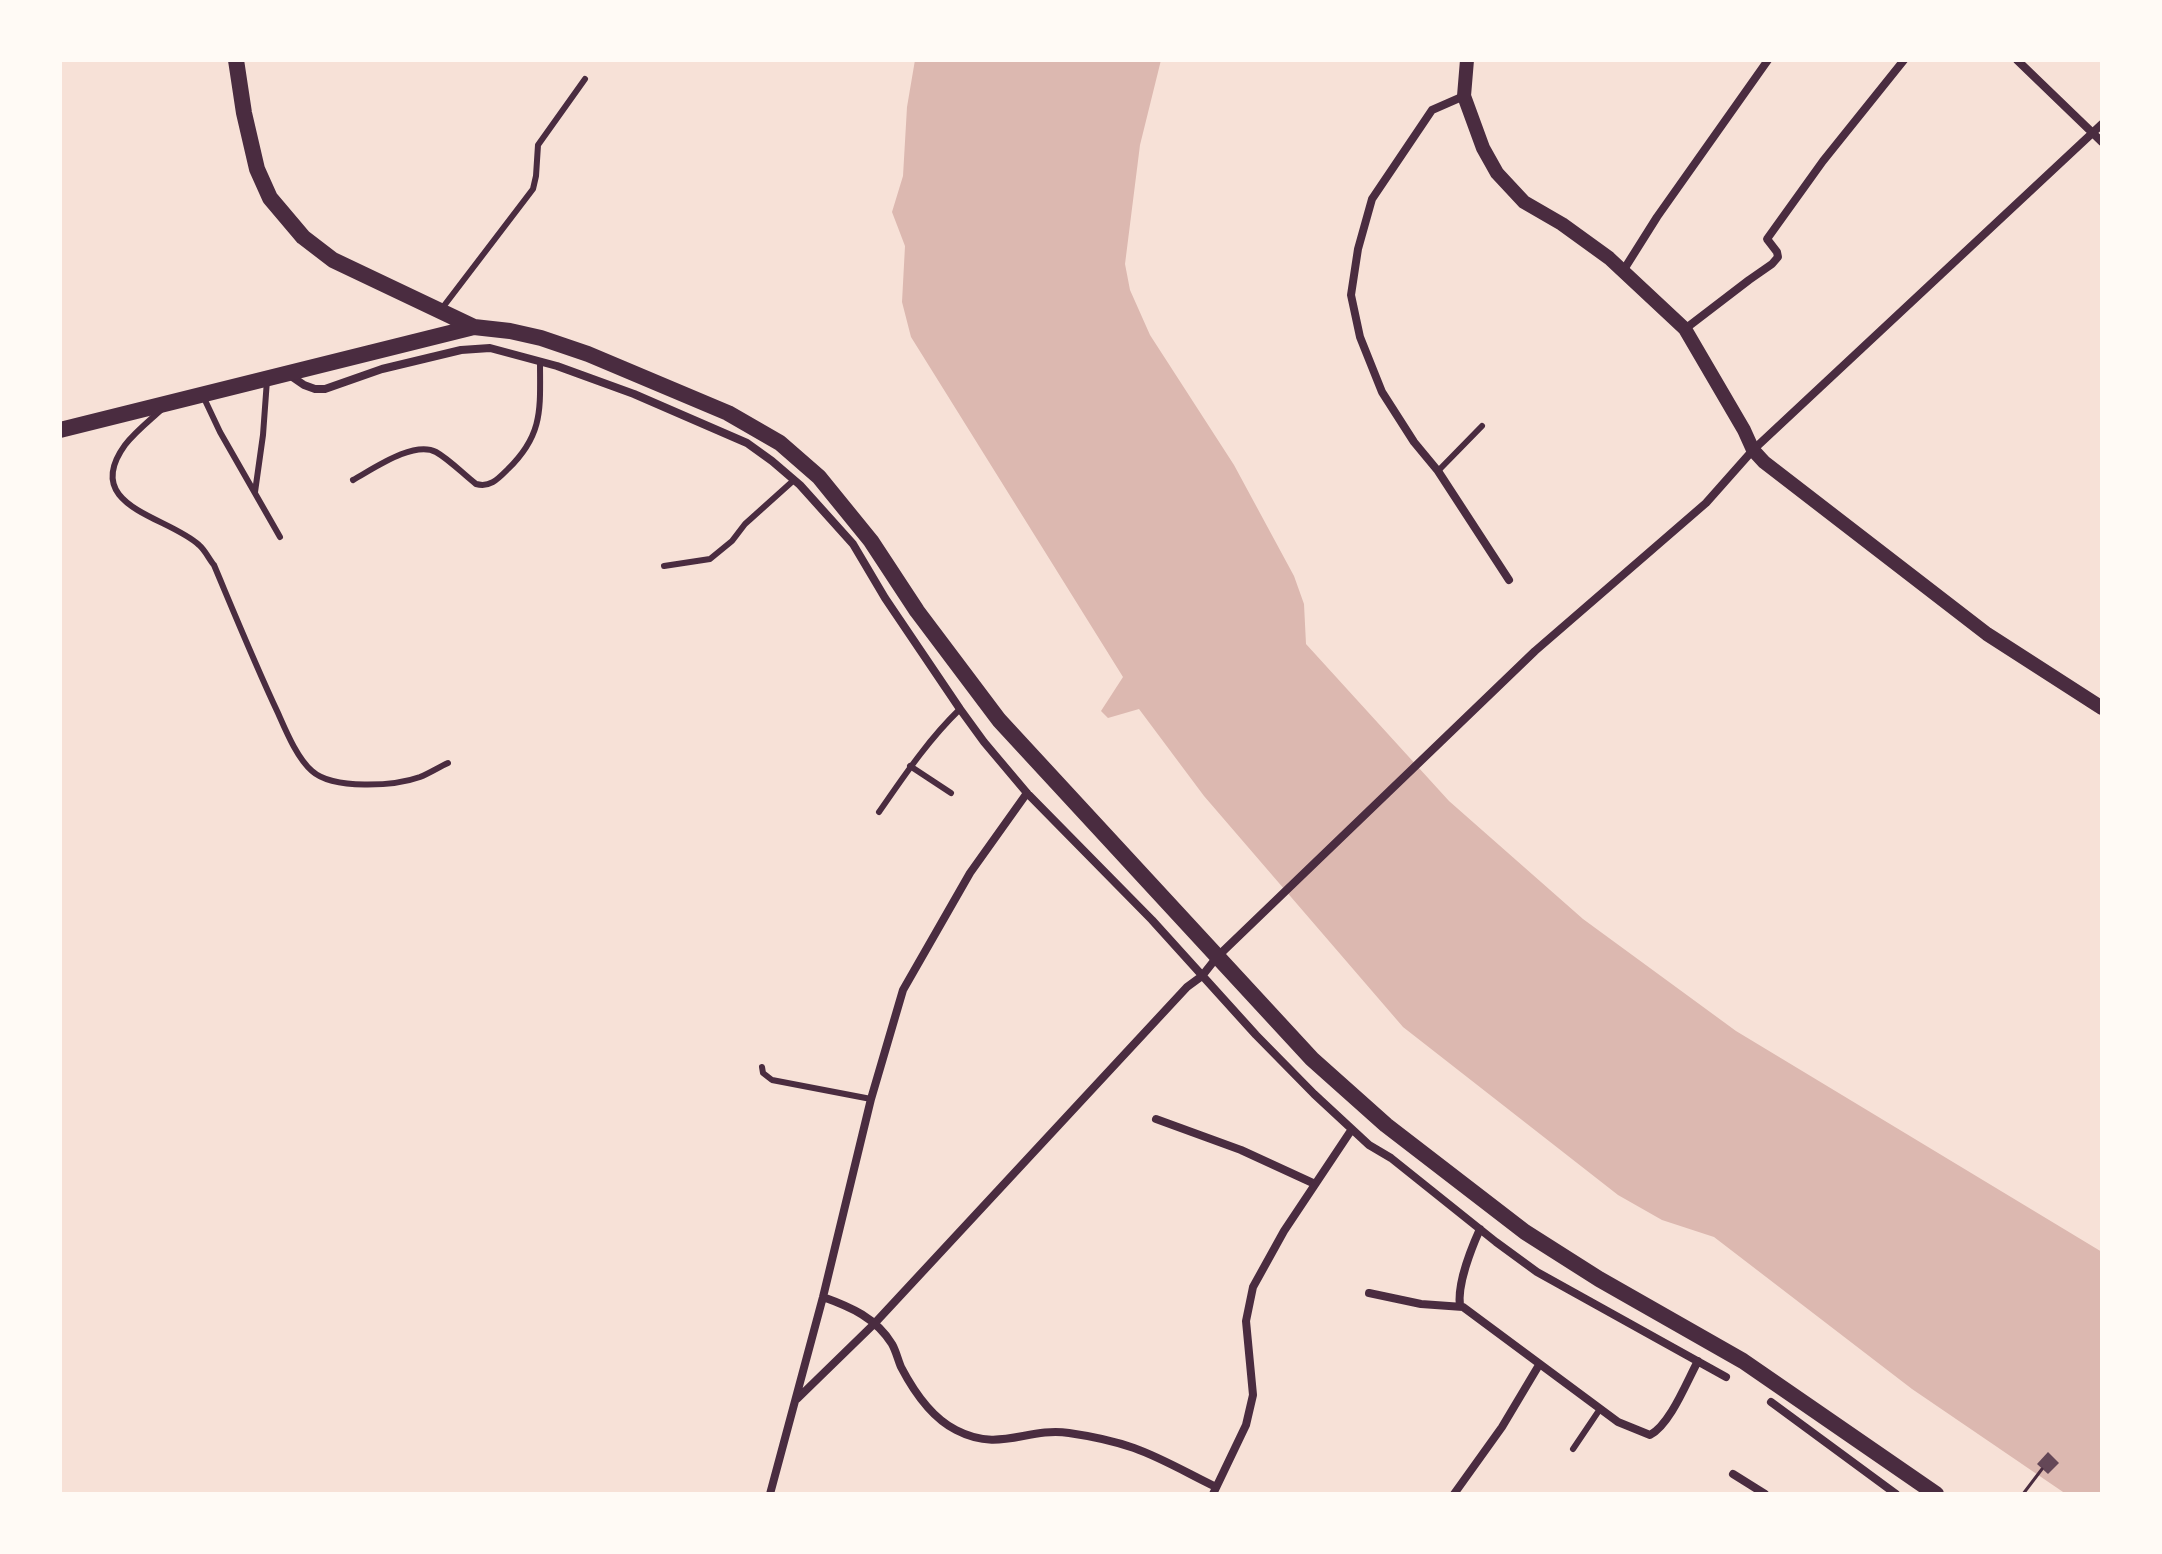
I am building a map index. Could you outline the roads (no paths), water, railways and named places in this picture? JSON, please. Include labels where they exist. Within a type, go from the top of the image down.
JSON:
[{"type":"main road","points":[[236,60],[257,169],[270,198],[303,237],[333,260],[474,327],[541,338],[588,354],[728,413],[780,443],[819,477],[871,541],[917,611],[999,720],[1312,1059],[1347,1091],[1386,1125],[1525,1232],[1599,1279],[1743,1361],[1936,1494]]},
{"type":"main road","points":[[60,430],[474,327]]},
{"type":"street","points":[[1467,60],[1464,96],[1483,148],[1497,173],[1524,202],[1562,224],[1609,258],[1685,329],[1753,450],[1764,462],[1987,634],[2102,708]]},
{"type":"street","points":[[1623,271],[1657,217],[1768,60]]},
{"type":"street","points":[[1685,329],[1778,257],[1767,239],[1769,234],[1904,60]]},
{"type":"street","points":[[2017,60],[2102,142]]},
{"type":"street","points":[[1464,96],[1432,110],[1372,199],[1358,249],[1351,295],[1360,337],[1382,392],[1509,580]]},
{"type":"street","points":[[797,1399],[874,1324],[1217,957],[1535,651],[1706,503],[1753,450],[2102,124]]},
{"type":"street","points":[[288,373],[304,385],[325,389],[382,369],[461,350],[490,348],[540,361],[634,394],[747,443],[794,480],[853,544],[885,598],[960,709],[1027,793],[1152,920],[1256,1035],[1352,1129],[1537,1272],[1726,1377]]},
{"type":"street","points":[[770,1494],[797,1399],[871,1099],[903,990],[970,873],[1027,793]]},
{"type":"street","points":[[1156,1119],[1241,1150],[1315,1184]]},
{"type":"street","points":[[823,1297],[855,1309],[874,1324],[892,1344],[901,1367],[918,1394],[933,1412],[954,1429],[974,1438],[993,1441],[1044,1431],[1133,1447],[1215,1490],[1246,1425],[1253,1395],[1246,1321],[1253,1287],[1284,1231],[1352,1129]]},
{"type":"street","points":[[1460,1306],[1459,1295],[1480,1229]]},
{"type":"street","points":[[1369,1293],[1421,1304],[1460,1306],[1618,1422],[1650,1435],[1658,1431],[1698,1361]]},
{"type":"street","points":[[1454,1494],[1502,1427],[1539,1365]]},
{"type":"street","points":[[1771,1402],[1896,1494]]},
{"type":"street","points":[[1733,1474],[1765,1494]]},
{"type":"lane","points":[[440,311],[533,189],[538,145],[585,79]]},
{"type":"lane","points":[[353,480],[404,453],[418,449],[434,450],[476,484],[484,486],[496,481],[524,454],[538,426],[540,361]]},
{"type":"lane","points":[[255,492],[267,379]]},
{"type":"lane","points":[[203,394],[220,432],[280,537]]},
{"type":"lane","points":[[167,403],[127,442],[116,459],[113,468],[115,489],[138,512],[184,534],[206,553],[286,731],[311,771],[326,780],[363,784],[420,777],[448,763]]},
{"type":"lane","points":[[1438,471],[1482,426]]},
{"type":"lane","points":[[664,566],[710,559],[794,480]]},
{"type":"lane","points":[[879,812],[938,730],[960,709]]},
{"type":"lane","points":[[910,766],[951,793]]},
{"type":"lane","points":[[762,1067],[763,1073],[772,1080],[871,1099]]},
{"type":"lane","points":[[1573,1449],[1600,1409]]}]
